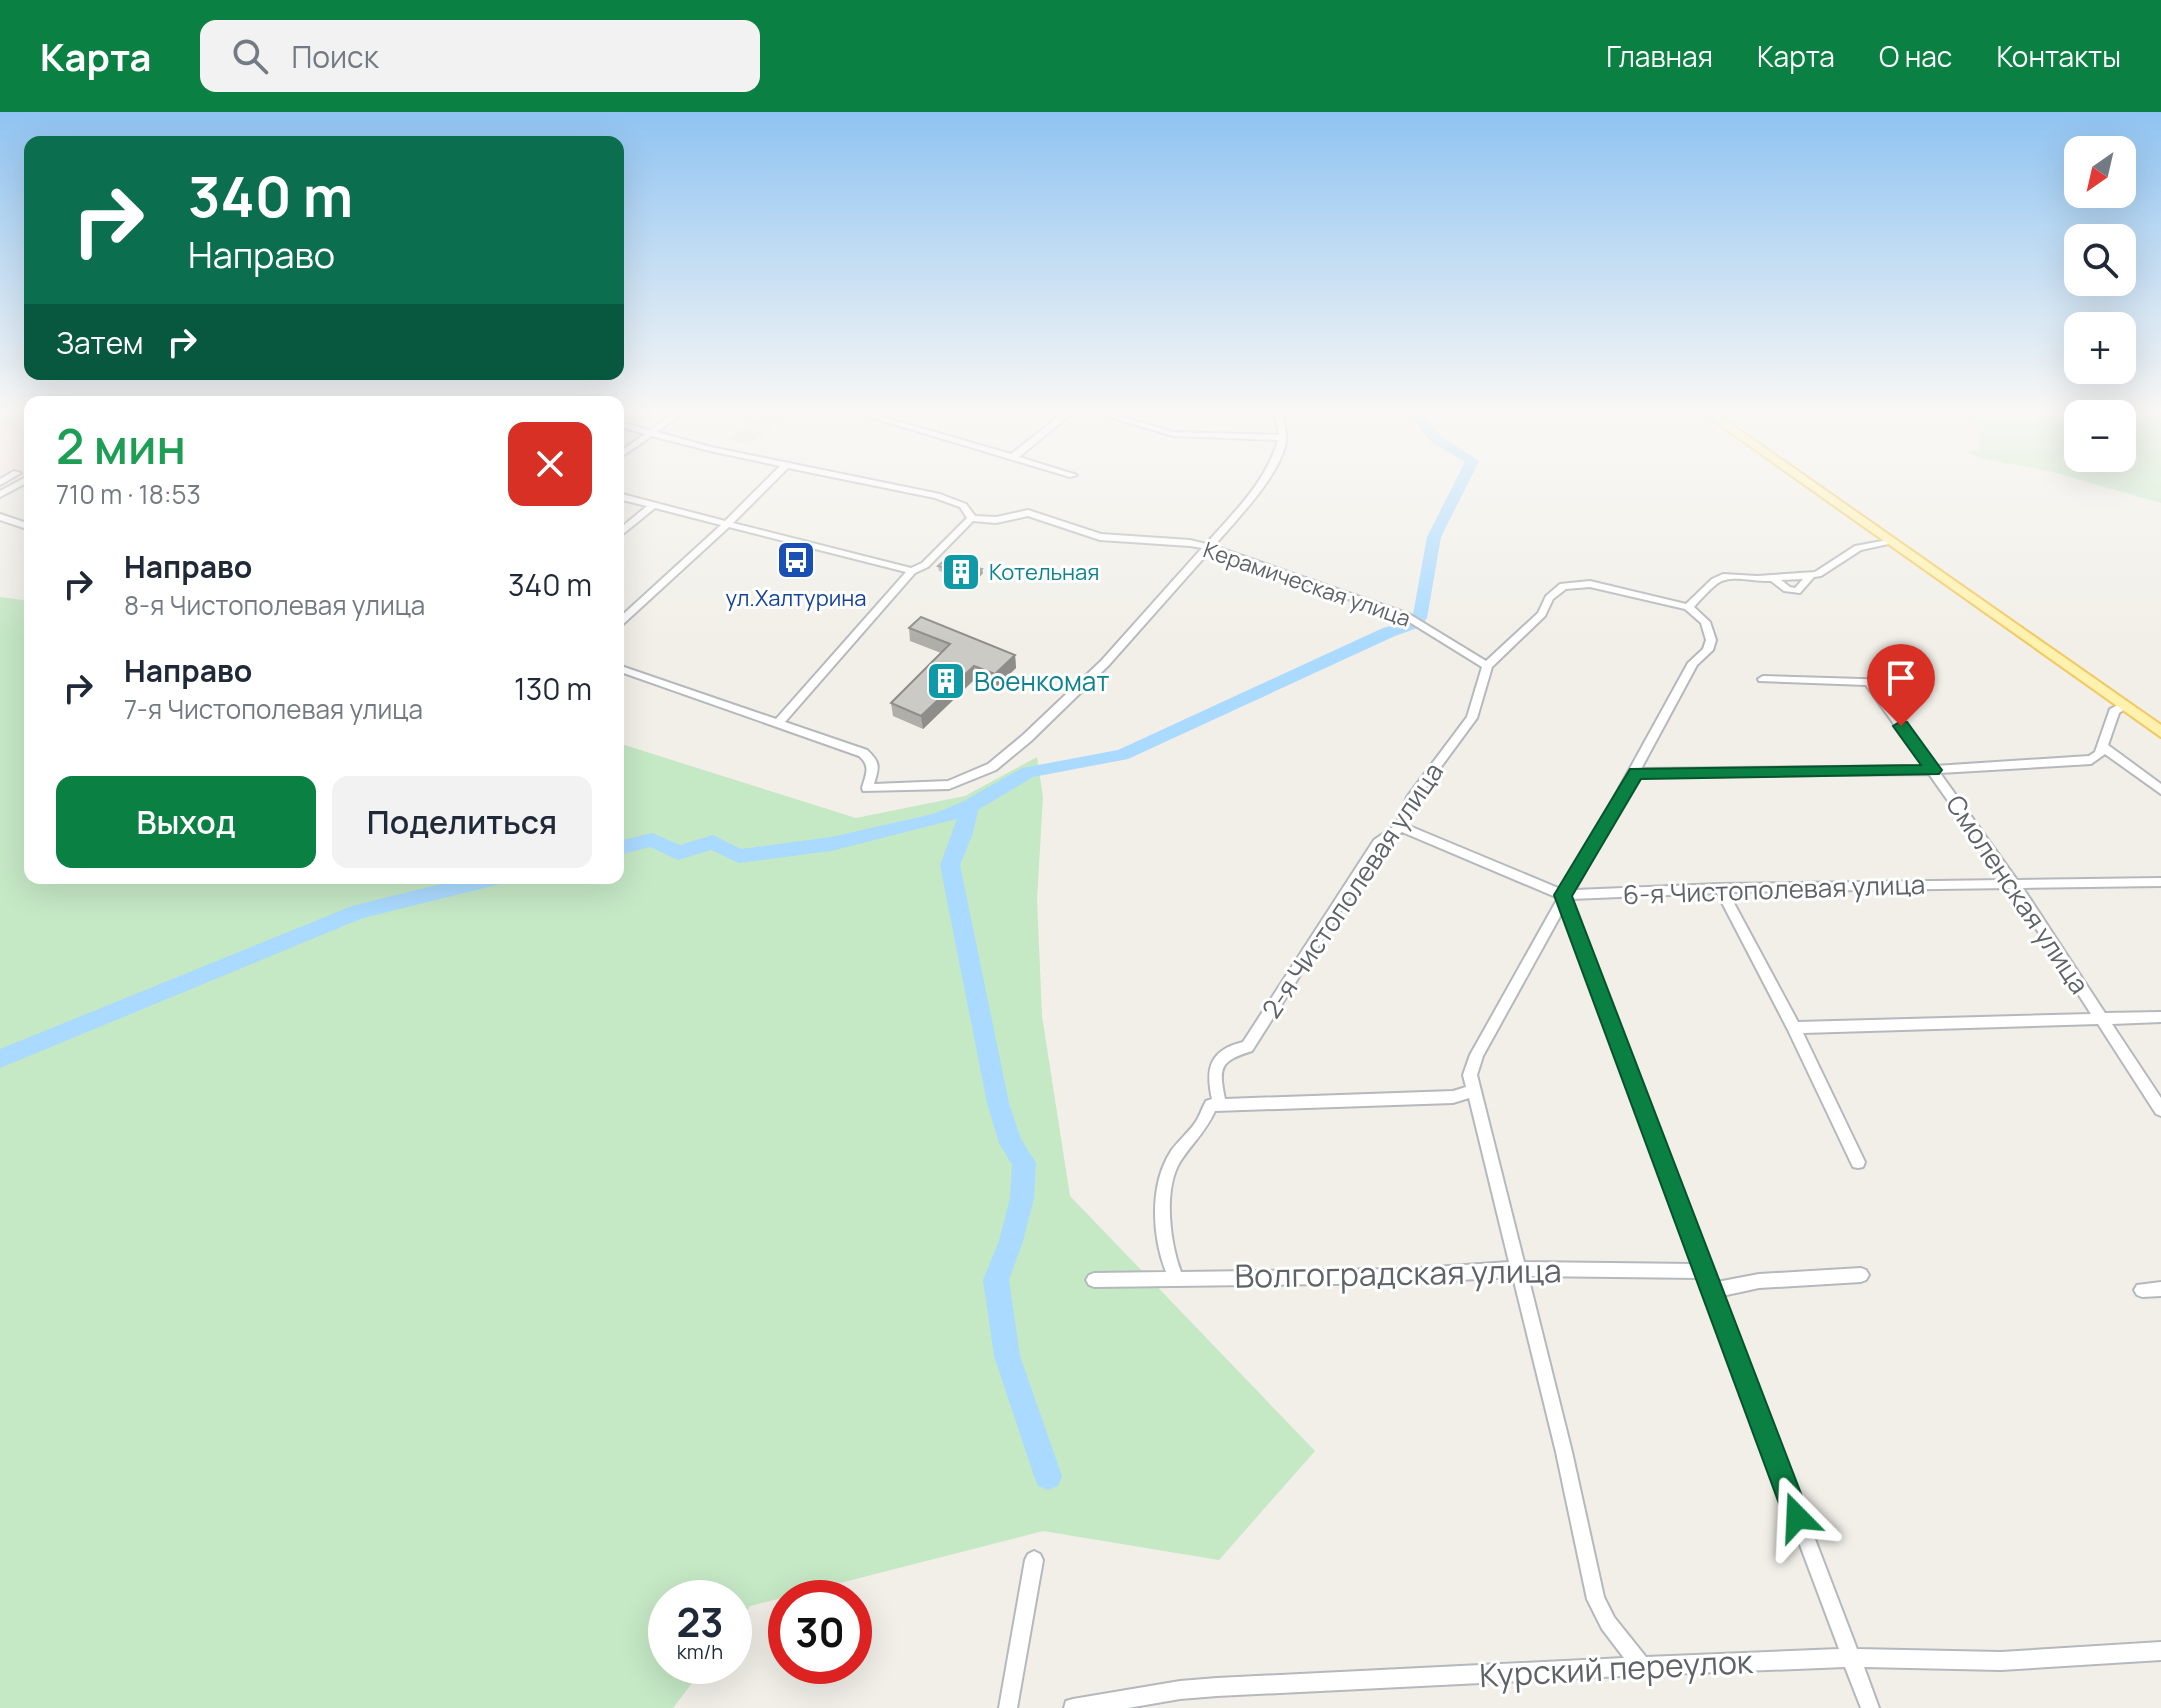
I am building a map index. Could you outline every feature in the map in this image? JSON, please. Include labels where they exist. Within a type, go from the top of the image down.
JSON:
[{"type":"main road","points":[[1817,489],[2161,732]]},
{"type":"street","points":[[624,618],[762,489]]},
{"type":"street","points":[[779,722],[912,571],[925,565],[971,518],[968,509],[949,499],[903,489]]},
{"type":"street","points":[[624,670],[779,722],[868,756],[873,768],[867,788],[949,785],[992,767],[1027,738],[1105,663],[1258,489]]},
{"type":"street","points":[[624,498],[912,571]]},
{"type":"street","points":[[624,530],[652,506]]},
{"type":"street","name":"Керамическая улица","points":[[971,518],[996,520],[1028,513],[1100,537],[1208,547],[1406,616],[1487,666]]},
{"type":"street","points":[[0,517],[24,525]]},
{"type":"street","points":[[1688,607],[1715,581],[1726,576],[1774,579],[1787,589],[1797,591],[1811,575],[1858,548],[1890,541]]},
{"type":"street","points":[[1487,666],[1542,614],[1555,591],[1569,584],[1626,591],[1688,607],[1705,622],[1711,640],[1708,650],[1693,663],[1636,773],[1563,895],[1472,1065],[1470,1075],[1564,1452],[1596,1599],[1608,1623],[1642,1666]]},
{"type":"street","name":"2-я Чистополевая улица","points":[[1219,1102],[1213,1078],[1216,1065],[1232,1049],[1247,1047],[1378,843],[1401,827],[1411,800],[1472,718],[1480,700],[1487,666]]},
{"type":"street","points":[[1763,679],[1923,683]]},
{"type":"street","name":"Смоленская улица","points":[[1869,682],[2013,883],[2161,1110]]},
{"type":"street","points":[[1636,773],[1933,770],[2091,760],[2097,758],[2103,747],[2111,715],[2124,706]]},
{"type":"street","points":[[2103,747],[2161,790]]},
{"type":"street","name":"6-я Чистополевая улица","points":[[1401,827],[1563,895],[1720,888],[2161,882]]},
{"type":"street","points":[[1720,888],[1794,1028],[1858,1162]]},
{"type":"street","points":[[1563,895],[1702,1271],[1870,1708]]},
{"type":"street","points":[[1794,1028],[2101,1016],[2161,1017]]},
{"type":"street","points":[[1176,1278],[1166,1251],[1164,1195],[1168,1170],[1211,1105],[1219,1102],[1453,1097],[1474,1091]]},
{"type":"street","name":"Волгоградская улица","points":[[1094,1280],[1406,1276],[1519,1269],[1702,1271]]},
{"type":"street","points":[[1710,1291],[1759,1281],[1861,1275]]},
{"type":"street","points":[[2142,1290],[2161,1289]]},
{"type":"street","points":[[1008,1708],[1034,1560]]},
{"type":"street","name":"Курский переулок","points":[[1073,1708],[1180,1690],[1642,1666],[1852,1658],[2001,1661],[2161,1651]]},
{"type":"green space","points":[[2114,489],[2161,489],[2161,503]]},
{"type":"green space","points":[[0,597],[24,600],[24,884],[624,884],[624,745],[856,818],[965,796],[1037,757],[1043,797],[1037,899],[1042,1016],[1070,1196],[1315,1451],[1219,1560],[1043,1531],[852,1580],[768,1580],[768,1601],[752,1605],[752,1580],[648,1580],[648,1684],[691,1684],[673,1708],[0,1708]]},
{"type":"building","points":[[946,559],[982,569],[975,577],[938,566]]},
{"type":"building","points":[[921,617],[1015,655],[995,674],[974,666],[921,716],[891,703],[950,644],[909,628]]},
{"type":"waterway","points":[[1419,618],[1434,537],[1458,489]]},
{"type":"waterway","points":[[969,807],[1028,772],[1122,755],[1389,632],[1414,624]]},
{"type":"waterway","points":[[624,847],[652,840],[678,853],[713,842],[739,856],[831,844],[937,820],[969,807]]},
{"type":"waterway","points":[[969,807],[964,833],[950,865],[998,1103],[1011,1143],[1024,1163],[1022,1198],[1011,1241],[996,1280],[1007,1356],[1048,1476]]},
{"type":"waterway","points":[[0,1059],[359,911],[471,884]]},
{"type":"place","name":"ул.Халтурина","points":[[796,560]]},
{"type":"place","name":"Котельная","points":[[961,572]]},
{"type":"place","name":"Военкомат","points":[[946,681]]},
{"type":"route","points":[[1797,1517],[1563,895],[1636,773],[1933,770],[1901,726]]}]
